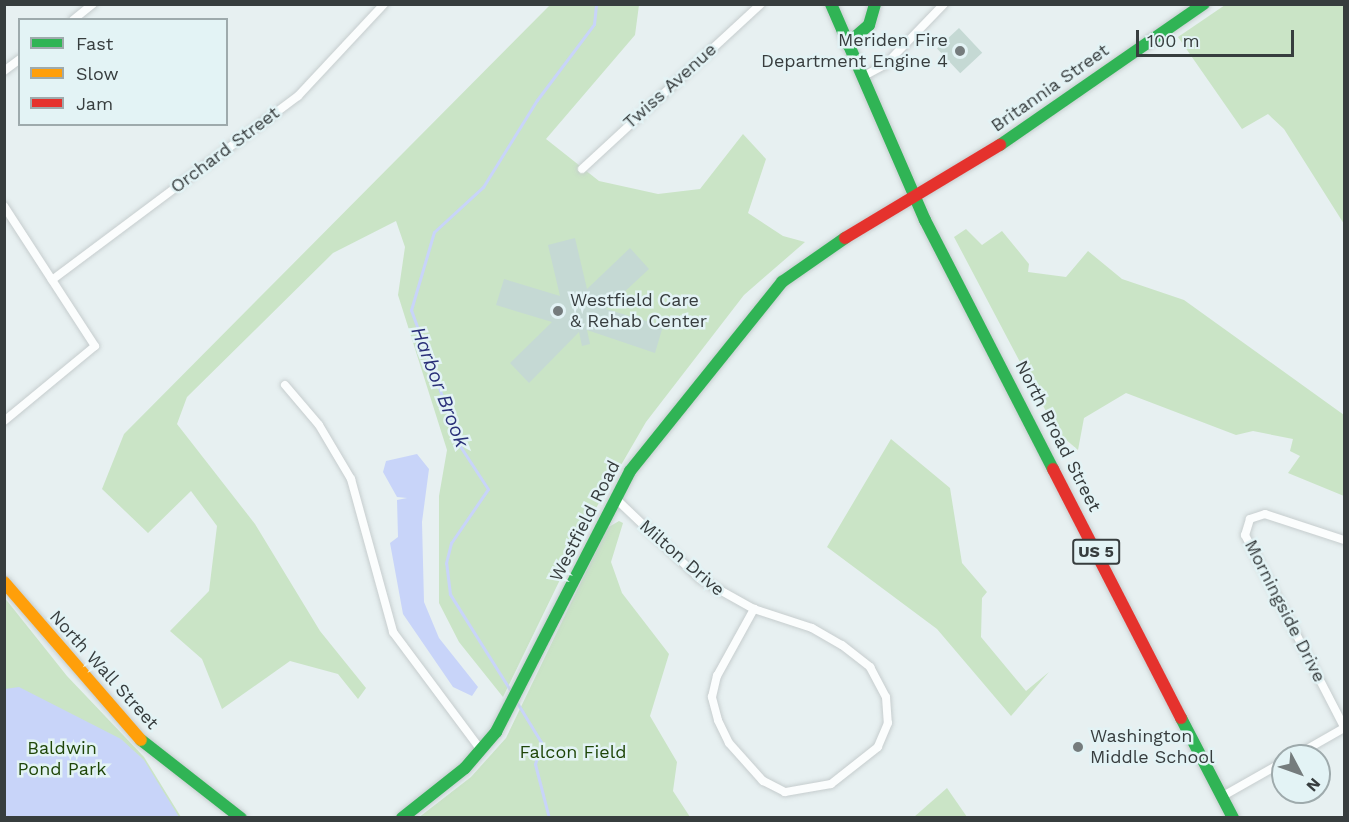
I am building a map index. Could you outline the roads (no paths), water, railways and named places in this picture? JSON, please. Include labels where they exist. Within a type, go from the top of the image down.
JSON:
[{"type":"main road","name":"US 5","points":[[831,4],[915,200]]},
{"type":"main road","points":[[848,44],[869,24],[875,4]]},
{"type":"main road","name":"Britannia Street","points":[[915,200],[1204,4]]},
{"type":"main road","name":"Westfield Road","points":[[402,818],[481,750],[509,713],[615,498],[643,453],[757,309],[817,254],[915,200]]},
{"type":"main road","name":"North Broad Street","points":[[915,200],[1233,818]]},
{"type":"main road","name":"North Wall Street","points":[[4,582],[135,735],[241,818]]},
{"type":"street","points":[[76,18],[93,4]]},
{"type":"street","name":"Orchard Street","points":[[52,280],[298,96],[384,4]]},
{"type":"street","name":"Twiss Avenue","points":[[582,169],[761,4]]},
{"type":"street","points":[[862,76],[885,65],[944,4]]},
{"type":"street","points":[[4,70],[18,60]]},
{"type":"street","points":[[4,206],[95,346],[4,421]]},
{"type":"street","points":[[285,385],[319,425],[351,479],[393,632],[481,750]]},
{"type":"street","name":"Milton Drive","points":[[615,498],[700,579],[754,609],[812,628],[842,645],[870,667],[886,697],[888,723],[878,747],[831,784],[785,792],[764,781],[729,743],[718,720],[712,697],[717,675],[754,609]]},
{"type":"street","name":"Morningside Drive","points":[[1344,540],[1265,514],[1250,519],[1245,535],[1344,728]]},
{"type":"street","points":[[1315,744],[1344,728]]},
{"type":"street","points":[[1223,796],[1271,769]]},
{"type":"water","points":[[417,454],[429,469],[422,522],[424,602],[439,638],[478,687],[472,696],[453,687],[403,614],[390,543],[398,537],[397,500],[407,498],[397,497],[383,472],[386,461]]},
{"type":"water","name":"Baldwin Pond Park","points":[[19,687],[121,739],[144,760],[179,817],[5,817],[5,689]]},
{"type":"waterway","name":"Harbor Brook","points":[[512,693],[450,594],[446,563],[451,543],[488,489],[460,446],[411,310],[434,232],[483,187],[537,100],[594,24],[596,4]]},
{"type":"waterway","name":"Harbor Brook","points":[[516,701],[541,742],[535,764],[549,818]]},
{"type":"place","name":"Meriden Fire Department Engine 4","points":[[960,51]]},
{"type":"place","name":"Westfield Care & Rehab Center","points":[[558,311]]},
{"type":"place","name":"Washington Middle School","points":[[1078,747]]},
{"type":"park label","name":"Falcon Field","points":[[573,752]]}]
